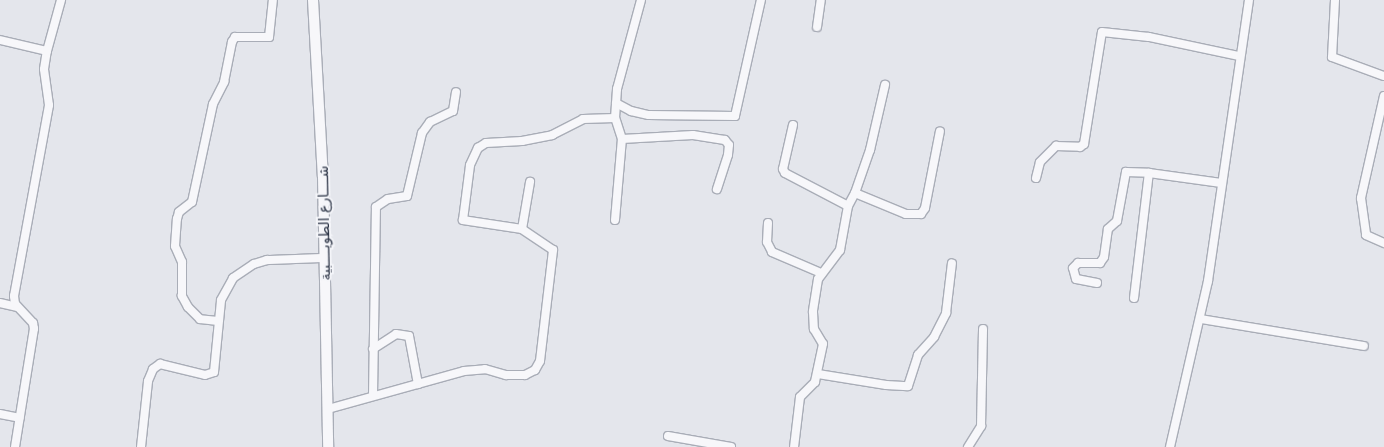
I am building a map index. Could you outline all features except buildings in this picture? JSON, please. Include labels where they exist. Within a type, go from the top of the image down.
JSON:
[{"type":"street","points":[[17,307],[14,288],[50,105],[44,69],[47,51],[62,0]]},
{"type":"street","points":[[218,321],[200,319],[188,308],[182,296],[182,262],[175,246],[178,212],[192,202],[213,104],[224,82],[232,42],[235,37],[269,37],[273,0]]},
{"type":"street","name":"شــــارع الطويــــبية","points":[[313,0],[324,258],[328,447]]},
{"type":"street","points":[[615,220],[622,139],[614,118],[620,74],[641,0]]},
{"type":"street","points":[[616,103],[631,111],[649,115],[735,116],[761,0]]},
{"type":"street","points":[[817,26],[821,0]]},
{"type":"street","points":[[1170,447],[1200,319],[1249,0]]},
{"type":"street","points":[[1335,0],[1332,57],[1384,76]]},
{"type":"street","points":[[1036,178],[1040,162],[1056,146],[1080,147],[1084,144],[1102,32],[1149,37],[1239,56]]},
{"type":"street","points":[[0,40],[47,51]]},
{"type":"street","points":[[794,447],[800,397],[815,382],[823,344],[814,329],[813,312],[821,272],[840,250],[848,206],[855,194],[870,150],[886,85]]},
{"type":"street","points":[[372,395],[376,207],[388,199],[407,196],[422,133],[430,122],[453,111],[456,92]]},
{"type":"street","points":[[1384,96],[1361,198],[1366,235],[1384,243]]},
{"type":"street","points":[[328,409],[372,395],[474,369],[525,375],[537,366],[553,250],[522,229],[463,220],[470,165],[478,148],[486,143],[522,141],[552,135],[583,119],[614,118]]},
{"type":"street","points":[[793,125],[783,169],[785,173],[848,206]]},
{"type":"street","points":[[855,194],[906,214],[921,214],[925,208],[940,131]]},
{"type":"street","points":[[622,139],[693,135],[725,140],[729,145],[728,156],[717,189]]},
{"type":"street","points":[[1097,283],[1076,279],[1073,268],[1078,263],[1100,263],[1104,257],[1108,229],[1117,221],[1126,172],[1149,173],[1221,183]]},
{"type":"street","points":[[1134,298],[1149,173]]},
{"type":"street","points":[[522,229],[530,182]]},
{"type":"street","points":[[768,223],[767,242],[772,252],[821,272]]},
{"type":"street","points":[[141,447],[149,375],[160,364],[205,375],[212,374],[216,367],[218,321],[225,288],[242,270],[254,264],[283,257],[324,258]]},
{"type":"street","points":[[818,374],[886,385],[909,385],[918,355],[934,337],[946,312],[952,263]]},
{"type":"street","points":[[0,303],[17,307],[32,323],[34,329],[15,447]]},
{"type":"street","points":[[1200,319],[1364,346]]},
{"type":"street","points":[[968,447],[981,426],[983,328]]},
{"type":"street","points":[[373,349],[396,334],[409,336],[418,384]]},
{"type":"street","points":[[0,414],[20,418]]},
{"type":"street","points":[[668,436],[731,447]]}]
